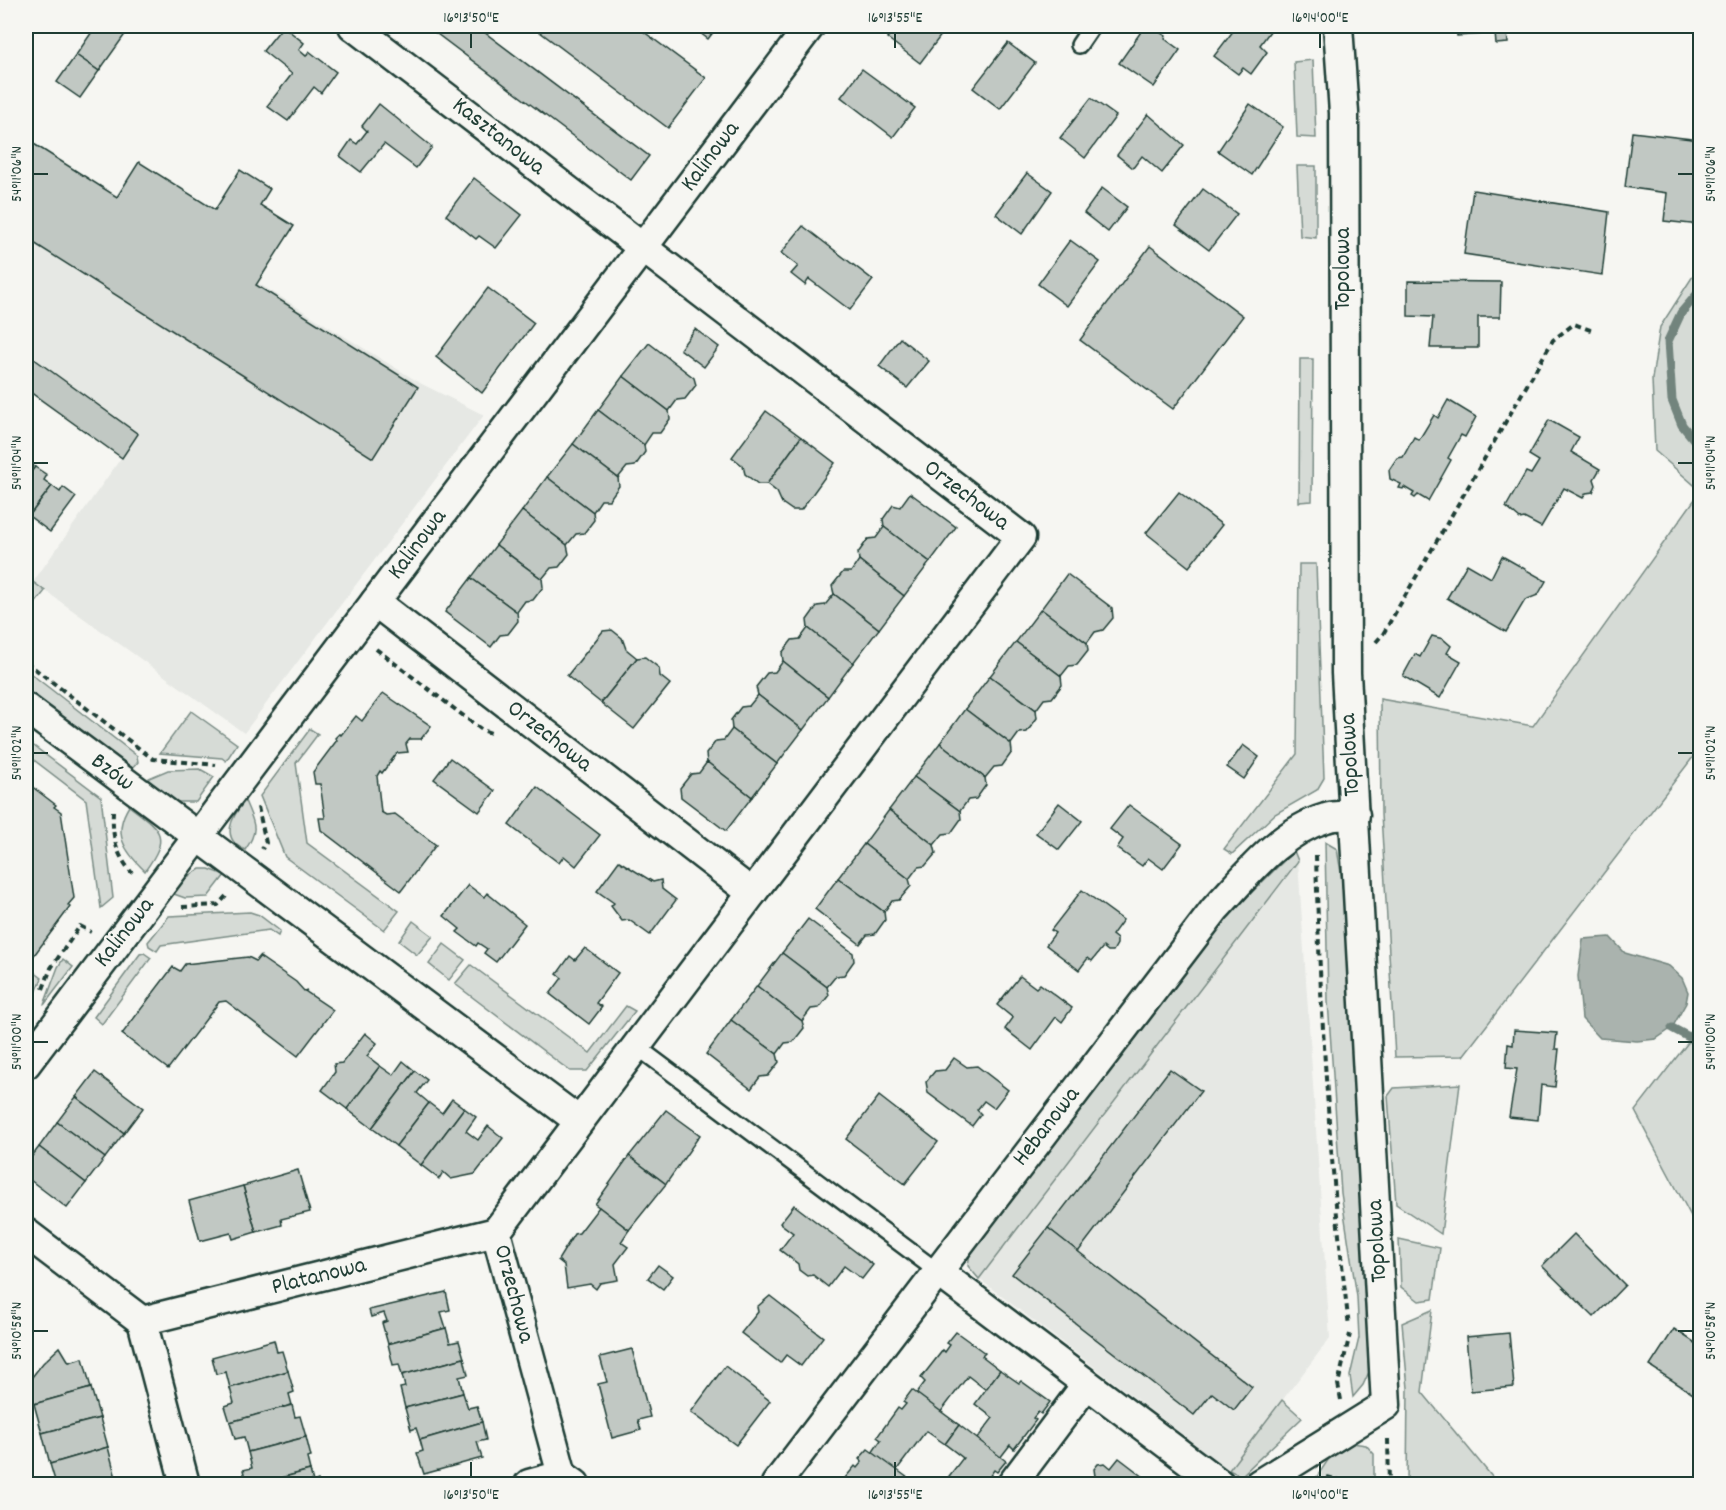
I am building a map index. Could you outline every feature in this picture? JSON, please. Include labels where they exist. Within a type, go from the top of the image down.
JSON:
[{"type":"street","name":"Kasztanowa","points":[[353,26],[642,249]]},
{"type":"street","name":"Kalinowa","points":[[26,1064],[810,26]]},
{"type":"street","name":"Topolowa","points":[[1338,26],[1344,113],[1346,673],[1386,1405]]},
{"type":"street","name":"Orzechowa","points":[[568,1480],[496,1232],[1021,537],[642,249]]},
{"type":"street","name":"Orzechowa","points":[[375,602],[752,893]]},
{"type":"street","name":"Bzów","points":[[26,708],[199,837]]},
{"type":"street","name":"Hebanowa","points":[[776,1485],[1215,909],[1269,852],[1294,833],[1327,818],[1355,814]]},
{"type":"street","points":[[199,837],[579,1121]]},
{"type":"street","name":"Platanowa","points":[[142,1321],[496,1232]]},
{"type":"street","points":[[26,1233],[142,1321],[185,1485]]},
{"type":"street","points":[[937,1271],[1220,1485]]},
{"type":"street","points":[[1012,1485],[1086,1385]]},
{"type":"street","points":[[1259,1485],[1386,1405]]},
{"type":"street","points":[[529,1485],[568,1480]]},
{"type":"lane","points":[[1079,45],[1092,26]]},
{"type":"lane","points":[[636,1046],[937,1271]]},
{"type":"path","points":[[1346,673],[1383,634],[1552,340],[1574,324],[1593,331]]},
{"type":"path","points":[[370,651],[376,649],[482,730],[500,735]]},
{"type":"path","points":[[26,662],[153,759],[213,763]]},
{"type":"path","points":[[1316,823],[1320,1012],[1333,1195],[1350,1334],[1338,1384],[1348,1430]]},
{"type":"path","points":[[262,848],[272,855]]},
{"type":"path","points":[[1386,1405],[1389,1485]]},
{"type":"shaded area","points":[[1313,60],[1316,138],[1297,137],[1294,62]]},
{"type":"shaded area","points":[[26,140],[420,383],[484,415],[244,733],[33,582],[138,434],[26,353]]},
{"type":"shaded area","points":[[1297,166],[1316,166],[1316,238],[1300,236]]},
{"type":"shaded area","points":[[1700,265],[1700,490],[1655,451],[1652,379],[1660,327]]},
{"type":"shaded area","points":[[1300,359],[1313,359],[1312,501],[1299,502]]},
{"type":"shaded area","points":[[1700,492],[1700,748],[1463,1056],[1395,1057],[1381,814],[1380,699],[1533,726]]},
{"type":"shaded area","points":[[1299,564],[1316,564],[1324,778],[1317,790],[1275,814],[1232,854],[1224,849],[1297,754]]},
{"type":"shaded area","points":[[33,582],[45,591],[26,615],[26,593]]},
{"type":"shaded area","points":[[26,670],[137,756],[138,762],[132,769],[26,690]]},
{"type":"shaded area","points":[[191,711],[237,744],[226,761],[222,758],[160,753]]},
{"type":"shaded area","points":[[310,729],[318,734],[296,763],[307,843],[399,911],[384,930],[285,857],[260,796]]},
{"type":"shaded area","points":[[26,740],[101,797],[113,898],[101,908],[86,800],[26,754]]},
{"type":"shaded area","points":[[200,769],[214,777],[196,802],[172,802],[147,783],[149,778],[168,770]]},
{"type":"shaded area","points":[[245,801],[254,831],[245,850],[232,840],[230,827]]},
{"type":"shaded area","points":[[129,806],[149,821],[159,834],[158,849],[145,871],[126,849],[121,833],[121,825]]},
{"type":"shaded area","points":[[1325,842],[1337,849],[1342,879],[1373,1363],[1363,1385],[1353,1397],[1350,1376],[1359,1338],[1357,1297],[1341,1193],[1328,1001]]},
{"type":"shaded area","points":[[1294,851],[1298,861],[979,1279],[968,1266],[970,1253],[1220,923]]},
{"type":"shaded area","points":[[1298,861],[1330,1338],[1229,1470],[979,1279]]},
{"type":"shaded area","points":[[200,869],[209,869],[225,875],[208,897],[185,898],[174,894],[184,879]]},
{"type":"shaded area","points":[[250,912],[259,915],[280,931],[278,936],[269,930],[161,945],[157,951],[149,946],[148,942],[169,916]]},
{"type":"shaded area","points":[[413,921],[433,936],[417,955],[399,941]]},
{"type":"shaded area","points":[[1610,937],[1625,953],[1669,966],[1682,978],[1688,992],[1686,1003],[1672,1028],[1656,1039],[1637,1041],[1600,1038],[1582,1019],[1578,976],[1583,939]]},
{"type":"shaded area","points":[[444,944],[465,960],[449,980],[429,964]]},
{"type":"shaded area","points":[[144,953],[151,958],[102,1024],[94,1017],[140,954]]},
{"type":"shaded area","points":[[63,959],[73,967],[44,1005],[58,967]]},
{"type":"shaded area","points":[[471,965],[590,1053],[626,1006],[635,1011],[587,1071],[570,1071],[455,984]]},
{"type":"shaded area","points":[[26,966],[42,978],[31,1005],[26,1003],[31,992],[26,988]]},
{"type":"shaded area","points":[[1700,1027],[1700,1233],[1635,1111]]},
{"type":"shaded area","points":[[1460,1084],[1441,1234],[1396,1204],[1388,1096],[1394,1088]]},
{"type":"shaded area","points":[[1399,1239],[1440,1248],[1433,1299],[1419,1301],[1401,1287]]},
{"type":"shaded area","points":[[1432,1310],[1422,1392],[1498,1484],[1407,1484],[1408,1388],[1402,1323]]},
{"type":"shaded area","points":[[1282,1400],[1302,1418],[1241,1476],[1229,1470]]},
{"type":"shaded area","points":[[1352,1443],[1366,1445],[1374,1454],[1374,1484],[1312,1484],[1334,1451]]},
{"type":"building","points":[[96,26],[131,26],[99,71],[76,55]]},
{"type":"building","points":[[283,26],[304,43],[299,50],[306,56],[309,51],[336,72],[321,93],[314,87],[288,121],[267,106],[292,74],[263,51]]},
{"type":"building","points":[[431,26],[476,26],[649,156],[631,180],[429,28]]},
{"type":"building","points":[[532,26],[636,26],[706,78],[668,128]]},
{"type":"building","points":[[691,26],[718,26],[708,39]]},
{"type":"building","points":[[897,26],[948,26],[920,63],[887,38]]},
{"type":"building","points":[[1145,26],[1150,26],[1166,36],[1165,39],[1180,50],[1154,87],[1119,63]]},
{"type":"building","points":[[1237,26],[1273,27],[1260,45],[1267,52],[1251,74],[1243,68],[1238,74],[1214,56]]},
{"type":"building","points":[[1456,26],[1484,26],[1485,34],[1457,36]]},
{"type":"building","points":[[1484,26],[1545,26],[1546,29],[1507,32],[1508,43],[1496,44],[1495,33],[1485,34]]},
{"type":"building","points":[[1008,43],[1035,63],[1000,109],[973,88]]},
{"type":"building","points":[[76,55],[99,71],[80,98],[57,82]]},
{"type":"building","points":[[862,69],[915,108],[893,137],[841,97]]},
{"type":"building","points":[[1091,98],[1116,116],[1085,158],[1060,138]]},
{"type":"building","points":[[379,104],[432,147],[416,168],[384,144],[361,172],[340,156],[351,140],[357,144],[367,131],[362,126]]},
{"type":"building","points":[[1250,104],[1283,127],[1252,175],[1218,151]]},
{"type":"building","points":[[1148,114],[1184,145],[1162,173],[1142,156],[1133,168],[1117,155]]},
{"type":"building","points":[[1632,132],[1700,140],[1700,225],[1664,221],[1667,193],[1625,187]]},
{"type":"building","points":[[26,139],[117,197],[139,162],[215,210],[240,170],[270,189],[260,205],[294,226],[256,285],[418,387],[373,458],[26,238]]},
{"type":"building","points":[[1027,173],[1052,191],[1022,234],[996,214]]},
{"type":"building","points":[[474,178],[522,215],[496,248],[479,236],[476,239],[446,215]]},
{"type":"building","points":[[1102,188],[1127,207],[1108,232],[1084,213]]},
{"type":"building","points":[[1203,189],[1237,214],[1209,250],[1176,225]]},
{"type":"building","points":[[1473,190],[1609,212],[1602,275],[1464,254]]},
{"type":"building","points":[[803,226],[873,280],[850,310],[809,279],[805,285],[791,274],[798,266],[781,253]]},
{"type":"building","points":[[1070,240],[1100,262],[1067,306],[1038,284]]},
{"type":"building","points":[[1150,246],[1243,316],[1173,409],[1080,340]]},
{"type":"building","points":[[1408,281],[1501,282],[1500,317],[1478,317],[1478,348],[1430,348],[1433,317],[1408,316]]},
{"type":"building","points":[[488,288],[534,323],[482,393],[436,357]]},
{"type":"building","points":[[695,329],[719,347],[704,367],[680,349]]},
{"type":"building","points":[[900,338],[929,361],[907,388],[879,366]]},
{"type":"building","points":[[649,343],[694,378],[696,385],[685,399],[677,400],[669,411],[623,376]]},
{"type":"building","points":[[26,353],[138,434],[122,458],[26,389]]},
{"type":"building","points":[[623,376],[669,411],[670,419],[660,433],[652,433],[644,445],[598,410]]},
{"type":"building","points":[[1448,400],[1476,417],[1465,437],[1461,435],[1448,458],[1451,460],[1428,501],[1418,495],[1415,498],[1412,496],[1414,493],[1404,487],[1399,488],[1401,484],[1390,479],[1389,470],[1397,458],[1403,457],[1414,437],[1419,440],[1434,415],[1438,418]]},
{"type":"building","points":[[598,410],[644,445],[645,452],[635,466],[627,467],[618,478],[573,444]]},
{"type":"building","points":[[766,411],[801,437],[767,484],[758,484],[745,474],[743,466],[732,457]]},
{"type":"building","points":[[1549,420],[1579,437],[1571,452],[1600,469],[1594,479],[1596,485],[1593,492],[1586,493],[1583,498],[1564,488],[1541,527],[1524,518],[1520,519],[1506,507],[1526,472],[1531,474],[1539,461],[1529,455]]},
{"type":"building","points":[[801,437],[835,463],[801,510],[792,510],[782,503],[777,492],[767,484]]},
{"type":"building","points":[[573,444],[618,478],[619,486],[609,500],[601,500],[593,512],[547,477]]},
{"type":"building","points":[[26,459],[35,467],[26,478]]},
{"type":"building","points":[[35,467],[47,475],[44,480],[52,486],[29,516],[26,514],[26,478]]},
{"type":"building","points":[[547,477],[593,512],[594,520],[584,533],[576,534],[567,545],[522,511]]},
{"type":"building","points":[[52,486],[60,492],[63,487],[76,497],[50,532],[29,516]]},
{"type":"building","points":[[1179,492],[1222,525],[1189,567],[1146,533]]},
{"type":"building","points":[[910,493],[956,527],[930,562],[884,527],[883,519],[893,505],[900,507]]},
{"type":"building","points":[[522,511],[567,545],[569,554],[559,567],[551,568],[542,579],[496,545]]},
{"type":"building","points":[[884,527],[930,562],[904,596],[859,560],[858,553],[868,539],[876,538]]},
{"type":"building","points":[[496,545],[542,579],[543,587],[533,600],[525,601],[517,612],[471,578]]},
{"type":"building","points":[[1502,556],[1546,581],[1538,595],[1525,600],[1506,632],[1447,598],[1467,564],[1491,578]]},
{"type":"building","points":[[859,560],[904,596],[879,629],[834,594],[832,586],[843,572],[851,572]]},
{"type":"building","points":[[1067,574],[1112,608],[1113,618],[1103,630],[1095,632],[1087,643],[1041,609]]},
{"type":"building","points":[[471,578],[517,612],[518,621],[508,634],[500,635],[491,647],[445,612]]},
{"type":"building","points":[[834,594],[879,629],[853,663],[808,628],[807,620],[817,606],[825,605]]},
{"type":"building","points":[[1041,609],[1087,643],[1088,651],[1077,665],[1069,666],[1061,676],[1016,642]]},
{"type":"building","points":[[808,628],[853,663],[828,697],[783,661],[782,653],[792,640],[800,639]]},
{"type":"building","points":[[612,630],[622,638],[626,649],[637,658],[601,703],[567,676],[603,631]]},
{"type":"building","points":[[1432,636],[1443,639],[1451,646],[1447,653],[1461,661],[1440,698],[1403,676],[1415,654],[1420,657]]},
{"type":"building","points":[[1016,642],[1061,676],[1062,685],[1052,698],[1044,699],[1036,710],[990,676]]},
{"type":"building","points":[[645,657],[659,668],[660,676],[670,684],[634,729],[601,703],[637,658]]},
{"type":"building","points":[[783,661],[828,697],[803,730],[758,695],[756,687],[767,673],[775,672]]},
{"type":"building","points":[[990,676],[1036,710],[1037,718],[1027,732],[1019,733],[1011,744],[965,709]]},
{"type":"building","points":[[383,693],[431,726],[421,739],[410,739],[406,744],[408,752],[397,753],[382,773],[380,771],[377,776],[381,812],[386,815],[395,814],[436,845],[401,891],[321,830],[319,818],[325,818],[320,784],[315,784],[313,772],[337,740],[335,738],[341,735],[356,716],[362,721]]},
{"type":"building","points":[[758,695],[803,730],[777,764],[732,729],[731,720],[741,707],[749,706]]},
{"type":"building","points":[[965,709],[1011,744],[1012,752],[1002,766],[994,767],[985,778],[940,743]]},
{"type":"building","points":[[732,729],[777,764],[752,797],[707,762],[706,754],[716,741],[724,740]]},
{"type":"building","points":[[940,743],[985,778],[986,785],[976,799],[968,800],[960,811],[914,777]]},
{"type":"building","points":[[1243,745],[1259,757],[1244,779],[1227,767]]},
{"type":"building","points":[[450,758],[495,791],[479,812],[434,779]]},
{"type":"building","points":[[707,762],[752,797],[726,831],[681,797],[680,788],[691,774],[699,773]]},
{"type":"building","points":[[914,777],[960,811],[961,819],[951,833],[943,834],[934,845],[889,810]]},
{"type":"building","points":[[26,782],[56,805],[54,807],[61,812],[74,898],[68,905],[70,907],[26,966]]},
{"type":"building","points":[[537,787],[600,835],[576,866],[564,856],[559,863],[509,825]]},
{"type":"building","points":[[1059,803],[1082,821],[1059,850],[1036,833]]},
{"type":"building","points":[[1129,805],[1182,844],[1163,869],[1148,858],[1142,866],[1117,848],[1123,839],[1110,829]]},
{"type":"building","points":[[889,810],[934,845],[936,853],[925,866],[918,867],[909,879],[864,844]]},
{"type":"building","points":[[864,844],[909,879],[911,886],[899,900],[892,901],[884,912],[838,878]]},
{"type":"building","points":[[619,861],[653,882],[661,880],[662,889],[676,900],[650,935],[629,920],[622,921],[611,906],[614,903],[597,891]]},
{"type":"building","points":[[838,878],[884,912],[885,920],[875,934],[867,935],[860,944],[815,909]]},
{"type":"building","points":[[468,885],[484,897],[487,893],[525,924],[496,962],[484,953],[487,949],[478,943],[476,946],[457,932],[460,929],[444,916]]},
{"type":"building","points":[[1082,890],[1123,920],[1112,935],[1117,939],[1113,951],[1108,951],[1103,947],[1092,961],[1088,958],[1079,970],[1046,945],[1055,933],[1051,930]]},
{"type":"building","points":[[808,919],[853,953],[854,961],[844,975],[836,976],[827,987],[782,953]]},
{"type":"building","points":[[585,948],[618,973],[596,1003],[602,1007],[589,1024],[550,994],[562,978],[557,974],[570,956],[575,960]]},
{"type":"building","points":[[782,953],[827,987],[829,995],[819,1008],[811,1009],[802,1021],[757,986]]},
{"type":"building","points":[[261,955],[260,957],[296,982],[304,991],[307,990],[305,991],[333,1010],[298,1056],[226,1001],[219,1002],[168,1069],[122,1034],[173,967],[180,971],[185,964],[248,957],[256,961]]},
{"type":"building","points":[[1020,976],[1036,988],[1040,984],[1072,1008],[1062,1022],[1056,1017],[1032,1050],[1005,1029],[1013,1018],[997,1005]]},
{"type":"building","points":[[757,986],[802,1021],[804,1028],[793,1042],[785,1043],[777,1054],[731,1020]]},
{"type":"building","points":[[731,1020],[777,1054],[779,1062],[768,1076],[760,1077],[751,1089],[706,1054]]},
{"type":"building","points":[[1514,1030],[1557,1033],[1555,1049],[1559,1049],[1555,1087],[1541,1085],[1538,1120],[1509,1117],[1517,1069],[1506,1068],[1508,1044],[1513,1045]]},
{"type":"building","points":[[365,1033],[377,1043],[367,1056],[380,1066],[347,1109],[322,1090],[335,1072],[334,1064],[342,1063]]},
{"type":"building","points":[[954,1058],[967,1067],[977,1066],[1008,1090],[994,1108],[984,1101],[977,1110],[981,1114],[972,1126],[928,1093],[926,1082],[935,1071],[945,1070]]},
{"type":"building","points":[[403,1061],[415,1071],[372,1128],[347,1109],[380,1066],[393,1075]]},
{"type":"building","points":[[1170,1069],[1201,1091],[1078,1252],[1048,1228]]},
{"type":"building","points":[[415,1071],[427,1080],[417,1093],[429,1103],[396,1146],[372,1128]]},
{"type":"building","points":[[95,1072],[143,1108],[124,1133],[76,1097]]},
{"type":"building","points":[[879,1096],[938,1142],[905,1184],[846,1139]]},
{"type":"building","points":[[76,1097],[124,1133],[105,1158],[57,1122]]},
{"type":"building","points":[[452,1099],[464,1108],[421,1165],[396,1146],[429,1103],[442,1113]]},
{"type":"building","points":[[464,1108],[476,1117],[466,1131],[478,1140],[488,1126],[503,1138],[475,1174],[451,1179],[443,1172],[439,1179],[421,1165]]},
{"type":"building","points":[[666,1110],[700,1135],[666,1184],[629,1156]]},
{"type":"building","points":[[57,1122],[105,1158],[86,1183],[39,1147]]},
{"type":"building","points":[[39,1147],[86,1183],[67,1208],[26,1177],[26,1164]]},
{"type":"building","points":[[629,1156],[666,1184],[629,1230],[595,1204]]},
{"type":"building","points":[[298,1170],[310,1212],[281,1219],[282,1225],[256,1232],[243,1186]]},
{"type":"building","points":[[243,1186],[256,1232],[233,1239],[231,1233],[200,1241],[189,1201]]},
{"type":"building","points":[[794,1205],[873,1265],[862,1279],[844,1266],[828,1287],[813,1275],[807,1276],[799,1270],[798,1264],[780,1250],[793,1233],[780,1223]]},
{"type":"building","points":[[599,1207],[629,1230],[621,1242],[628,1247],[615,1264],[618,1280],[600,1283],[596,1289],[590,1284],[567,1288],[564,1265],[558,1260],[574,1234],[579,1233]]},
{"type":"building","points":[[1048,1228],[1252,1387],[1234,1410],[1212,1393],[1194,1415],[1012,1274]]},
{"type":"building","points":[[1574,1234],[1625,1285],[1594,1317],[1542,1266]]},
{"type":"building","points":[[658,1265],[673,1276],[663,1289],[648,1278]]},
{"type":"building","points":[[446,1292],[450,1310],[441,1312],[446,1328],[388,1344],[382,1323],[387,1321],[384,1313],[371,1317],[369,1310]]},
{"type":"building","points":[[770,1296],[823,1337],[801,1366],[786,1355],[780,1363],[741,1333],[758,1312],[757,1307]]},
{"type":"building","points":[[446,1328],[450,1343],[459,1341],[464,1358],[402,1375],[399,1364],[393,1365],[388,1344]]},
{"type":"building","points":[[1674,1329],[1700,1346],[1700,1382],[1693,1394],[1650,1366]]},
{"type":"building","points":[[956,1332],[985,1353],[982,1356],[1000,1370],[986,1390],[968,1376],[940,1413],[916,1394],[925,1382],[921,1378],[943,1350],[945,1352],[950,1345],[947,1343]]},
{"type":"building","points":[[1509,1333],[1514,1387],[1471,1391],[1466,1337]]},
{"type":"building","points":[[274,1340],[277,1352],[282,1351],[288,1371],[230,1388],[226,1372],[216,1374],[212,1357]]},
{"type":"building","points":[[60,1347],[69,1362],[83,1358],[91,1388],[34,1404],[28,1382]]},
{"type":"building","points":[[632,1349],[650,1417],[638,1420],[641,1430],[612,1438],[598,1384],[607,1382],[600,1357]]},
{"type":"building","points":[[464,1358],[468,1375],[459,1377],[463,1393],[405,1408],[400,1388],[405,1387],[402,1375]]},
{"type":"building","points":[[725,1366],[770,1401],[736,1445],[691,1412]]},
{"type":"building","points":[[1000,1370],[1019,1383],[1021,1381],[1050,1402],[1041,1414],[1038,1412],[1033,1418],[1036,1420],[1014,1449],[1010,1445],[1000,1458],[976,1440],[993,1418],[975,1404]]},
{"type":"building","points":[[288,1371],[294,1392],[289,1394],[292,1405],[230,1422],[225,1406],[234,1403],[230,1388]]},
{"type":"building","points":[[91,1388],[100,1418],[42,1433],[34,1404]]},
{"type":"building","points":[[912,1390],[959,1425],[945,1444],[926,1431],[896,1471],[872,1453],[881,1440],[877,1437],[898,1408],[901,1410],[906,1404],[903,1402]]},
{"type":"building","points":[[463,1393],[468,1408],[477,1406],[482,1422],[420,1440],[416,1428],[411,1430],[405,1408]]},
{"type":"building","points":[[292,1405],[295,1417],[300,1416],[306,1437],[248,1452],[244,1437],[235,1439],[230,1422]]},
{"type":"building","points":[[100,1418],[108,1447],[50,1464],[42,1433]]},
{"type":"building","points":[[482,1422],[486,1440],[477,1442],[482,1458],[424,1474],[417,1453],[423,1451],[420,1440]]},
{"type":"building","points":[[959,1425],[1006,1461],[997,1472],[994,1470],[989,1477],[992,1479],[988,1484],[943,1484],[963,1458],[945,1444]]},
{"type":"building","points":[[306,1437],[311,1457],[307,1458],[310,1470],[259,1484],[247,1484],[243,1470],[252,1468],[248,1452]]},
{"type":"building","points":[[108,1447],[116,1478],[91,1484],[56,1484],[50,1464]]},
{"type":"building","points":[[868,1449],[915,1483],[840,1484],[855,1466],[857,1468],[862,1462],[859,1459]]},
{"type":"building","points":[[1119,1458],[1153,1484],[1099,1484],[1101,1481],[1095,1476],[1094,1469],[1098,1464],[1105,1463],[1111,1468]]},
{"type":"building","points":[[310,1470],[313,1482],[318,1480],[319,1484],[259,1484]]},
{"type":"building","points":[[116,1478],[118,1484],[91,1484]]},
{"type":"waterway","points":[[1700,291],[1681,313],[1668,341],[1672,400],[1682,425],[1700,447]]},
{"type":"waterway","points":[[1672,1028],[1700,1043]]}]
